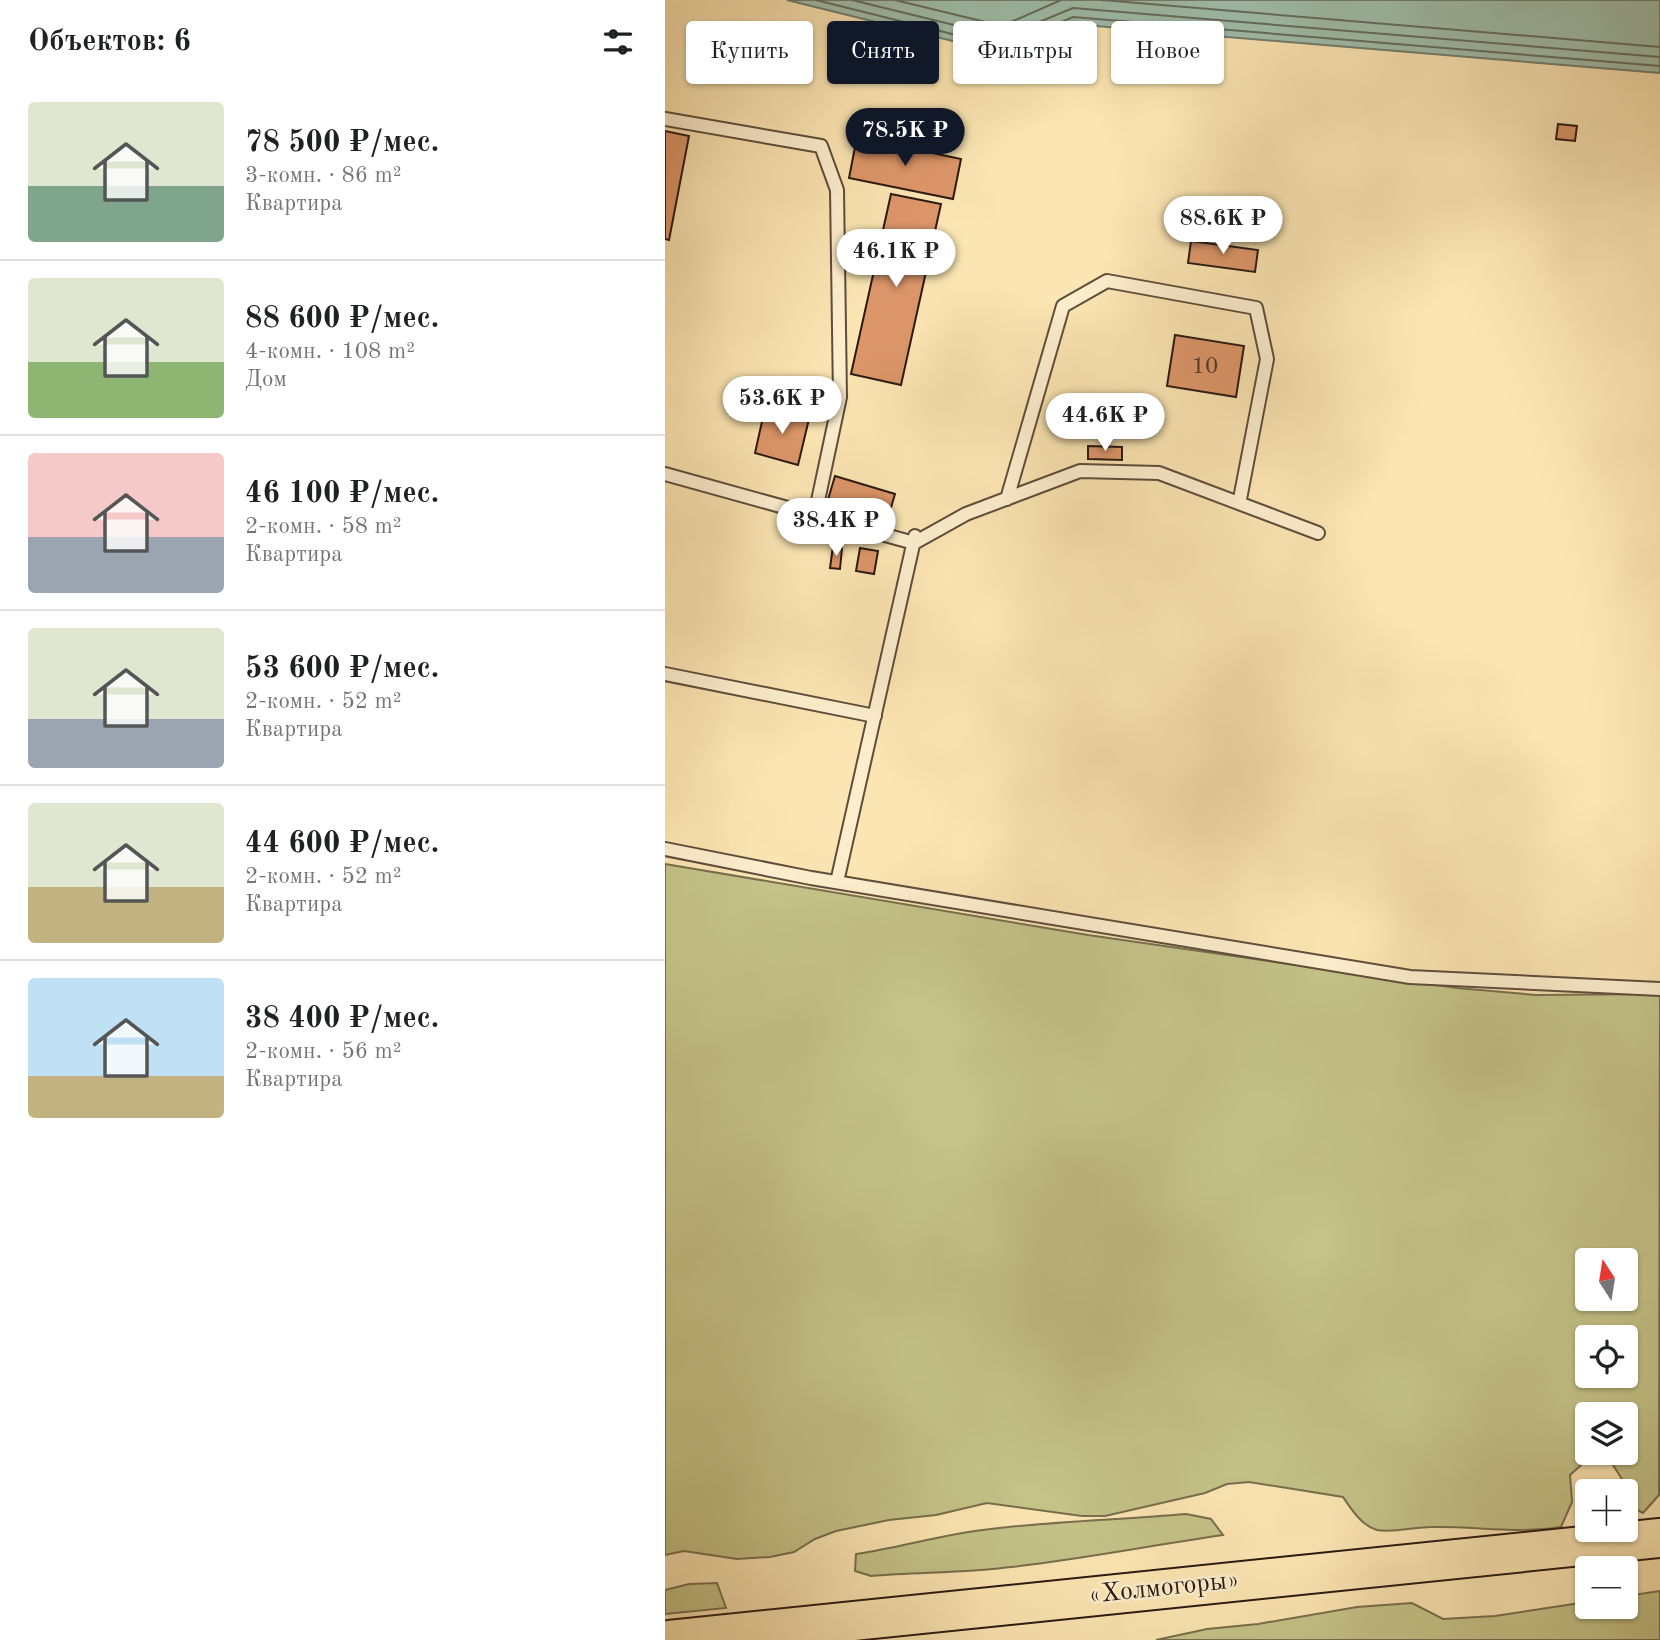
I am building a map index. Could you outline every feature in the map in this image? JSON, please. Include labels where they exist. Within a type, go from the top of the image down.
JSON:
[{"type":"highway","name":"«Холмогоры»","points":[[669,1640],[1660,1538]]},
{"type":"lane","points":[[665,119],[821,146],[837,190],[840,397],[815,515]]},
{"type":"lane","points":[[1007,499],[1063,306],[1107,281],[1256,308],[1267,359],[1240,499]]},
{"type":"lane","points":[[665,474],[815,515],[915,538],[966,514],[1080,471],[1160,473],[1318,533]]},
{"type":"lane","points":[[837,882],[915,538]]},
{"type":"lane","points":[[665,674],[875,716]]},
{"type":"lane","points":[[665,849],[837,882],[1410,977],[1660,989]]},
{"type":"shaded area","points":[[665,864],[1088,935],[1457,988],[1536,995],[1660,994],[1659,1495],[1643,1513],[1638,1510],[1638,1479],[1622,1479],[1613,1465],[1638,1465],[1638,1402],[1575,1402],[1575,1465],[1581,1465],[1570,1475],[1572,1502],[1561,1527],[1512,1530],[1431,1527],[1377,1530],[1362,1521],[1343,1497],[1249,1482],[1227,1484],[1205,1493],[1105,1516],[1082,1516],[987,1503],[936,1515],[889,1520],[836,1531],[815,1539],[794,1552],[770,1557],[737,1559],[684,1551],[665,1555]]},
{"type":"shaded area","points":[[1186,1514],[1211,1519],[1223,1535],[994,1569],[871,1576],[855,1571],[856,1554],[967,1532]]},
{"type":"shaded area","points":[[717,1583],[726,1608],[665,1614],[665,1590],[689,1584]]},
{"type":"shaded area","points":[[1660,1591],[1660,1640],[1156,1640],[1207,1629],[1258,1624],[1357,1607],[1412,1603],[1443,1619],[1495,1616],[1575,1604],[1575,1619],[1638,1619],[1638,1594]]},
{"type":"water","points":[[787,0],[1660,0],[1660,73],[1224,37],[1224,21],[1111,21],[1111,27],[1097,26],[1097,21],[953,21],[953,41],[939,38],[939,21],[872,21]]},
{"type":"building","points":[[1558,124],[1577,126],[1575,141],[1556,139]]},
{"type":"building","points":[[665,131],[689,136],[669,240],[665,239]]},
{"type":"building","points":[[857,137],[961,159],[953,199],[849,178]]},
{"type":"building","points":[[891,194],[941,204],[901,385],[851,374]]},
{"type":"building","points":[[1191,241],[1258,250],[1255,272],[1188,263]]},
{"type":"building","points":[[1175,335],[1244,346],[1236,397],[1167,386]]},
{"type":"building","points":[[765,408],[809,419],[798,465],[755,453]]},
{"type":"building","points":[[1088,446],[1122,447],[1122,460],[1088,459]]},
{"type":"building","points":[[835,476],[895,494],[887,521],[827,503]]},
{"type":"building","points":[[833,546],[842,548],[840,569],[830,568]]},
{"type":"building","points":[[860,548],[878,551],[874,574],[856,571]]}]
